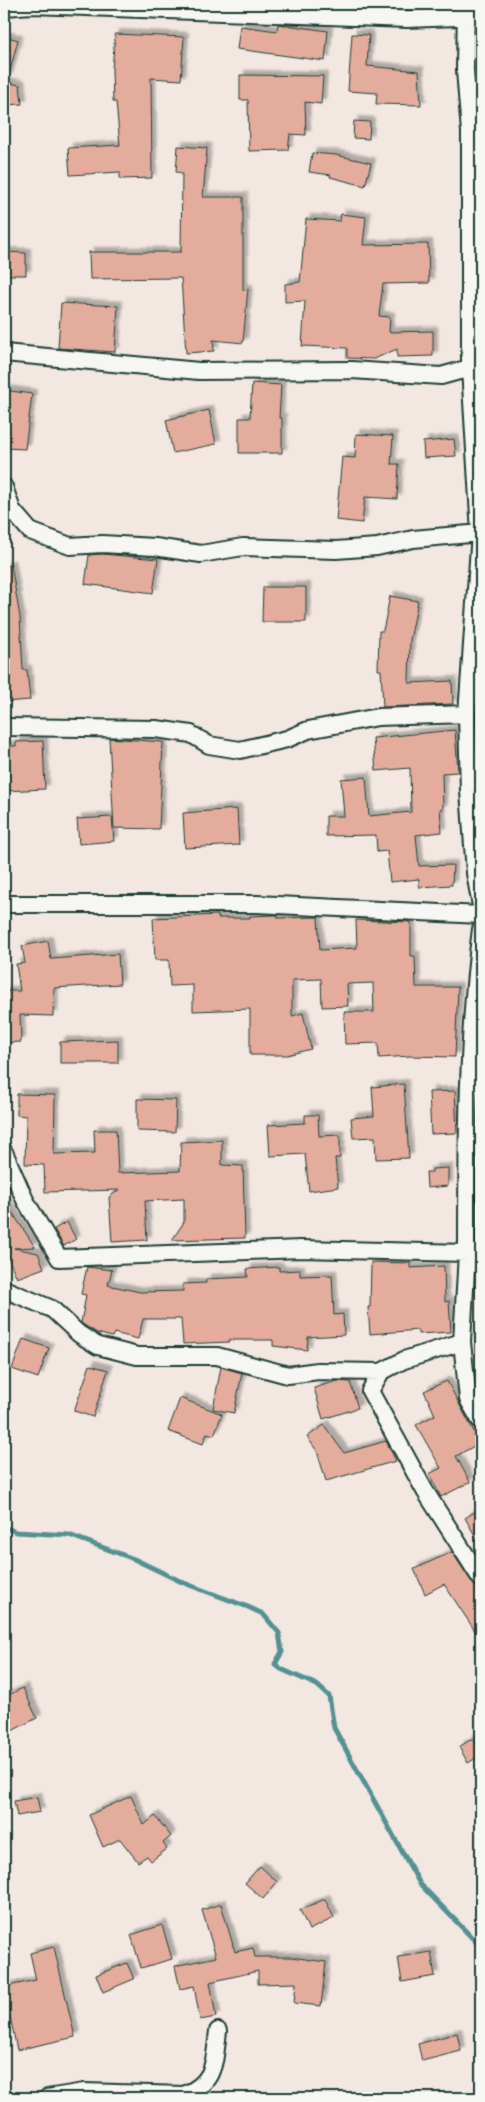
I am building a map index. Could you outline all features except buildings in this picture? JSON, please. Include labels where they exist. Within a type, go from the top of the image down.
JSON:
[{"type":"street","points":[[4,7],[32,4],[397,18],[471,12],[465,70],[470,132],[470,368],[480,533],[467,714],[469,791],[475,873],[481,906]]},
{"type":"street","points":[[4,353],[199,371],[352,370],[440,376],[470,368]]},
{"type":"street","points":[[4,487],[12,510],[30,532],[70,546],[102,544],[155,546],[200,554],[243,547],[336,550],[376,547],[421,538],[480,533]]},
{"type":"street","points":[[4,728],[156,729],[191,734],[209,745],[240,750],[287,739],[308,730],[378,717],[467,714]]},
{"type":"street","points":[[4,904],[257,904],[481,916]]},
{"type":"street","points":[[480,1420],[468,1399],[462,1342],[474,1253],[469,1059],[475,973],[481,929]]},
{"type":"street","points":[[4,1152],[25,1200],[59,1258],[301,1249],[474,1253]]},
{"type":"street","points":[[4,1289],[52,1309],[79,1334],[98,1346],[137,1356],[217,1356],[288,1375],[318,1372],[381,1372],[404,1360],[462,1342]]},
{"type":"street","points":[[381,1372],[370,1391],[425,1491],[481,1579]]},
{"type":"street","points":[[47,2098],[84,2092],[184,2095],[199,2089],[212,2072],[218,2031]]},
{"type":"waterway","points":[[4,1527],[16,1532],[69,1535],[134,1559],[184,1583],[263,1614],[279,1633],[282,1652],[275,1664],[281,1669],[317,1685],[329,1696],[334,1728],[420,1884],[481,1947]]}]
